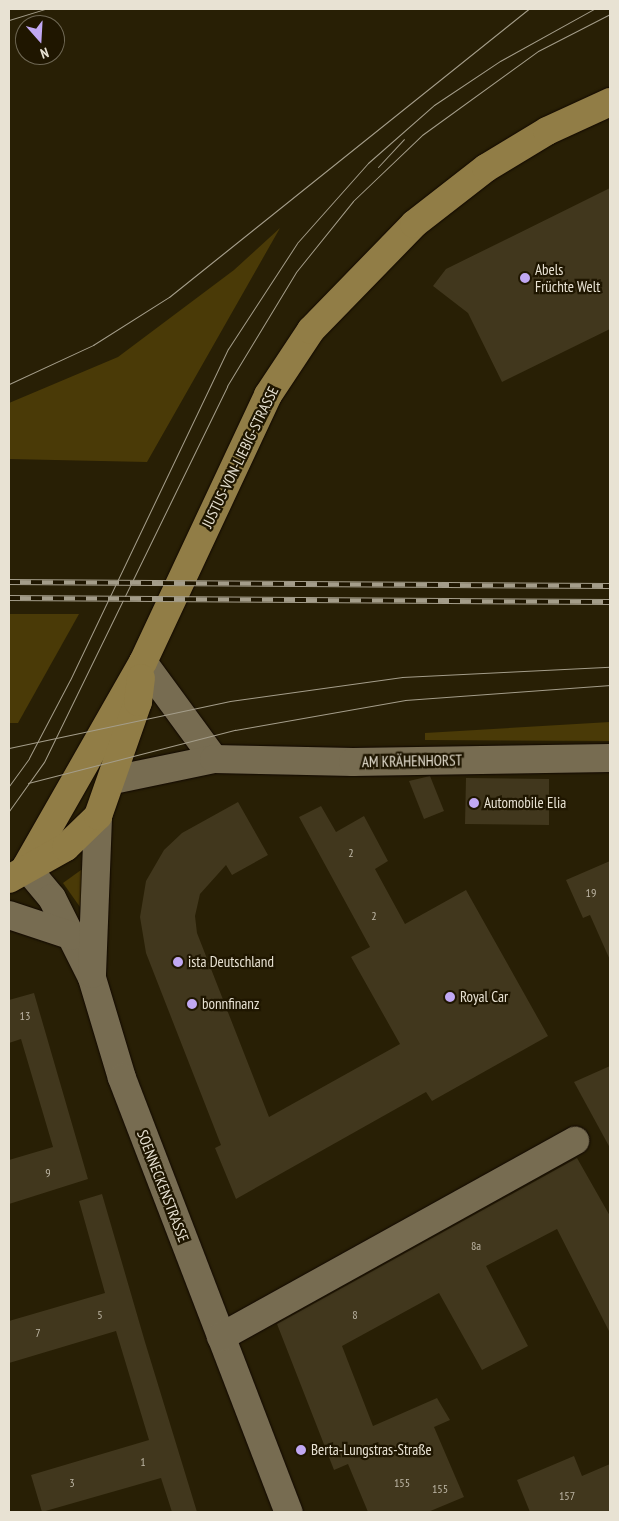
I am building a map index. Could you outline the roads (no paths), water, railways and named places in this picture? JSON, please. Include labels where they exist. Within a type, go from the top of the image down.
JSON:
[{"type":"main road","name":"JUSTUS-VON-LIEBIG-STRASSE","points":[[17,873],[143,662],[268,395],[312,330],[414,224],[486,168],[547,131],[610,102]]},
{"type":"main road","name":"JUSTUS-VON-LIEBIG-STRASSE","points":[[17,873],[66,846],[98,816],[113,780],[138,702],[143,662]]},
{"type":"street","points":[[143,662],[214,759]]},
{"type":"street","name":"AM KRÄHENHORST","points":[[113,780],[214,759],[353,762],[610,758]]},
{"type":"street","points":[[92,978],[98,816]]},
{"type":"street","name":"SOENNECKENSTRASSE","points":[[17,873],[52,898],[92,978],[122,1078],[289,1512]]},
{"type":"street","points":[[9,915],[72,936]]},
{"type":"street","points":[[221,1337],[575,1141]]},
{"type":"tram line","points":[[9,20],[45,9]]},
{"type":"tram line","points":[[9,384],[93,345],[169,297],[529,9]]},
{"type":"tram line","points":[[9,786],[29,758],[70,680],[228,349],[297,243],[368,163],[434,105],[500,61],[594,9]]},
{"type":"tram line","points":[[9,811],[44,762],[227,386],[296,272],[353,201],[422,135],[538,51],[610,14]]},
{"type":"tram line","points":[[378,167],[404,139]]},
{"type":"tram line","points":[[9,748],[230,701],[402,677],[610,667]]},
{"type":"tram line","points":[[28,783],[235,730],[405,700],[610,685]]},
{"type":"railway","points":[[9,582],[610,586]]},
{"type":"railway","points":[[9,598],[610,602]]},
{"type":"place","name":"Abels Früchte Welt","points":[[525,278]]},
{"type":"place","name":"Automobile Elia","points":[[474,803]]},
{"type":"place","name":"ista Deutschland","points":[[178,962]]},
{"type":"place","name":"Royal Car","points":[[450,997]]},
{"type":"place","name":"bonnfinanz","points":[[192,1004]]},
{"type":"place","name":"Berta-Lungstras-Straße","points":[[301,1450]]}]
